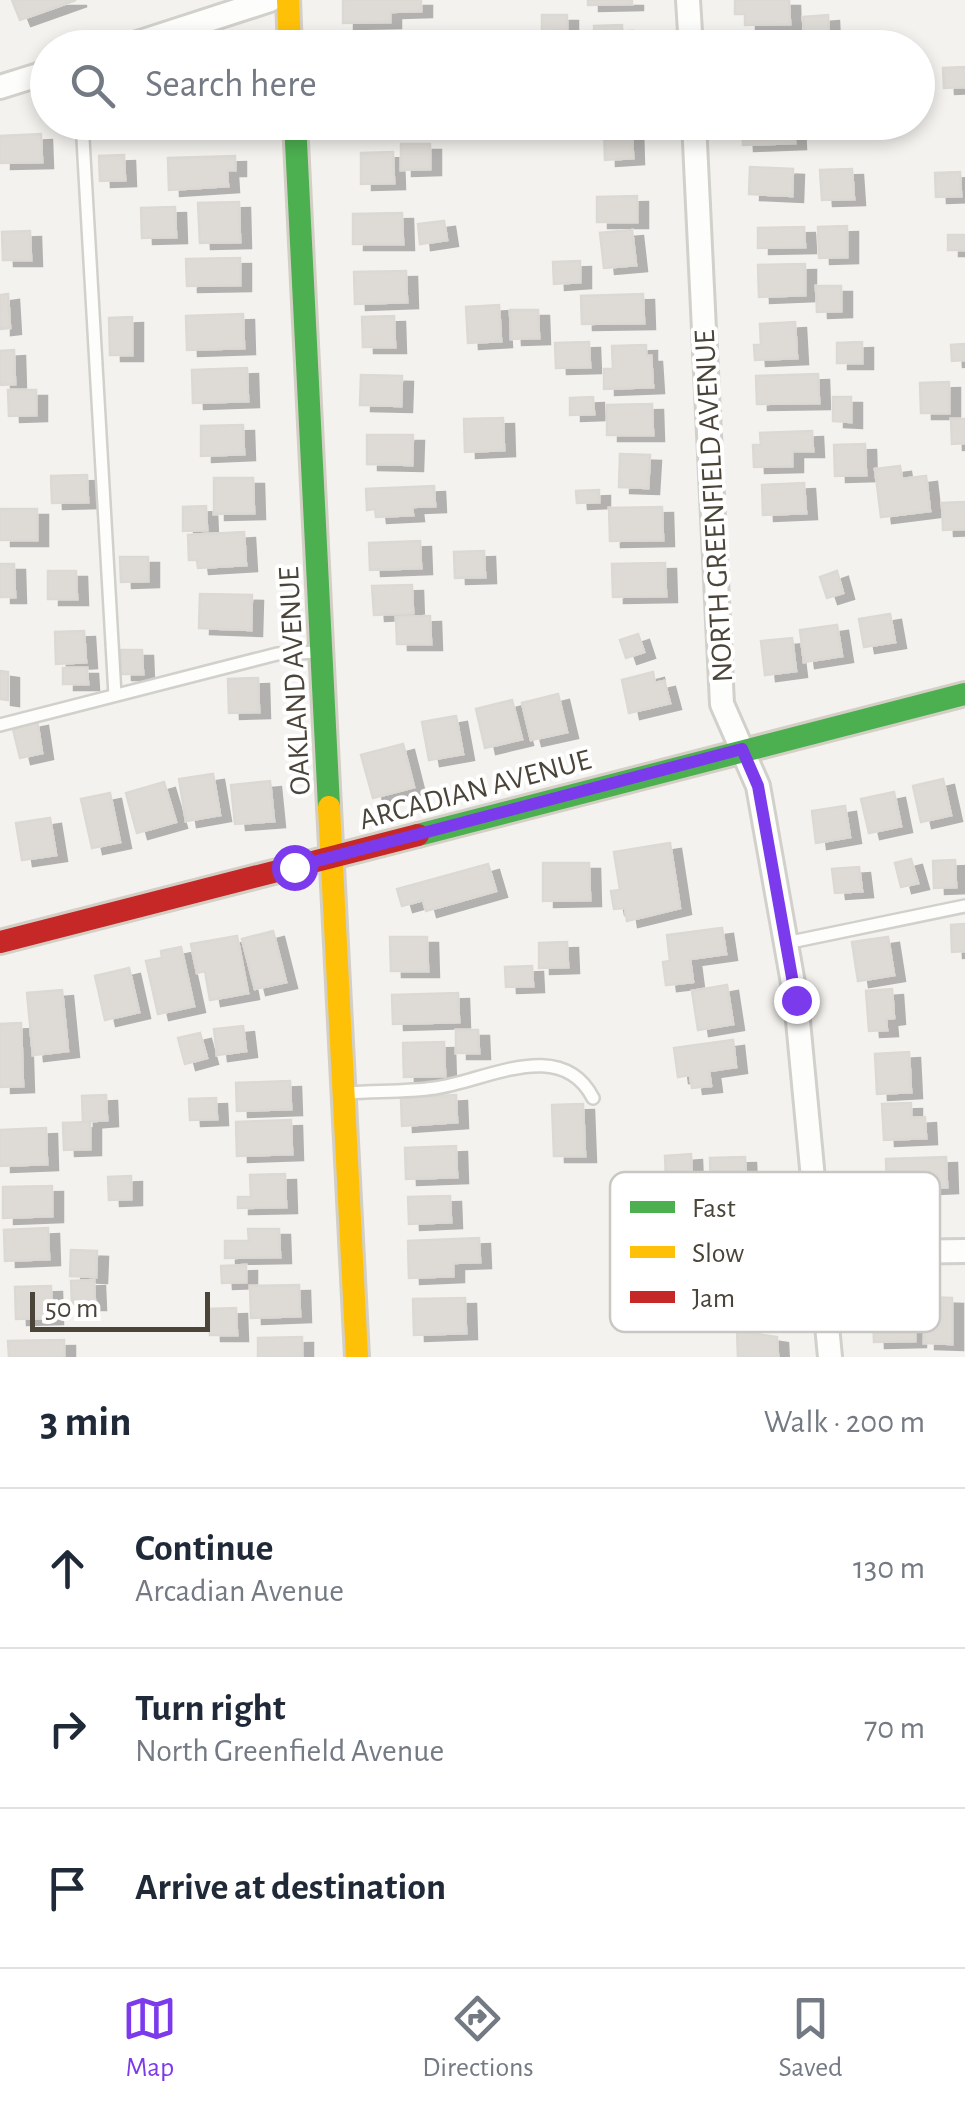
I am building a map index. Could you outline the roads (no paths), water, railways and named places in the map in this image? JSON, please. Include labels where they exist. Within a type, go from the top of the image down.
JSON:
[{"type":"street","points":[[178,30],[270,0]]},
{"type":"street","points":[[288,0],[289,30]]},
{"type":"street","points":[[688,0],[689,30]]},
{"type":"street","points":[[0,87],[30,78]]},
{"type":"street","name":"OAKLAND AVENUE","points":[[295,140],[358,1357]]},
{"type":"street","name":"NORTH GREENFIELD AVENUE","points":[[695,140],[722,704],[758,786],[802,1046],[813,1172]]},
{"type":"street","name":"ARCADIAN AVENUE","points":[[0,942],[965,694]]},
{"type":"street","points":[[940,1251],[965,1251]]},
{"type":"street","name":"NORTH GREENFIELD AVENUE","points":[[828,1332],[830,1357]]},
{"type":"lane","points":[[83,140],[115,695]]},
{"type":"lane","points":[[0,724],[277,654],[322,652]]},
{"type":"lane","points":[[786,943],[965,906]]},
{"type":"lane","points":[[344,1093],[437,1088],[502,1070],[545,1066],[577,1077],[593,1098]]}]
